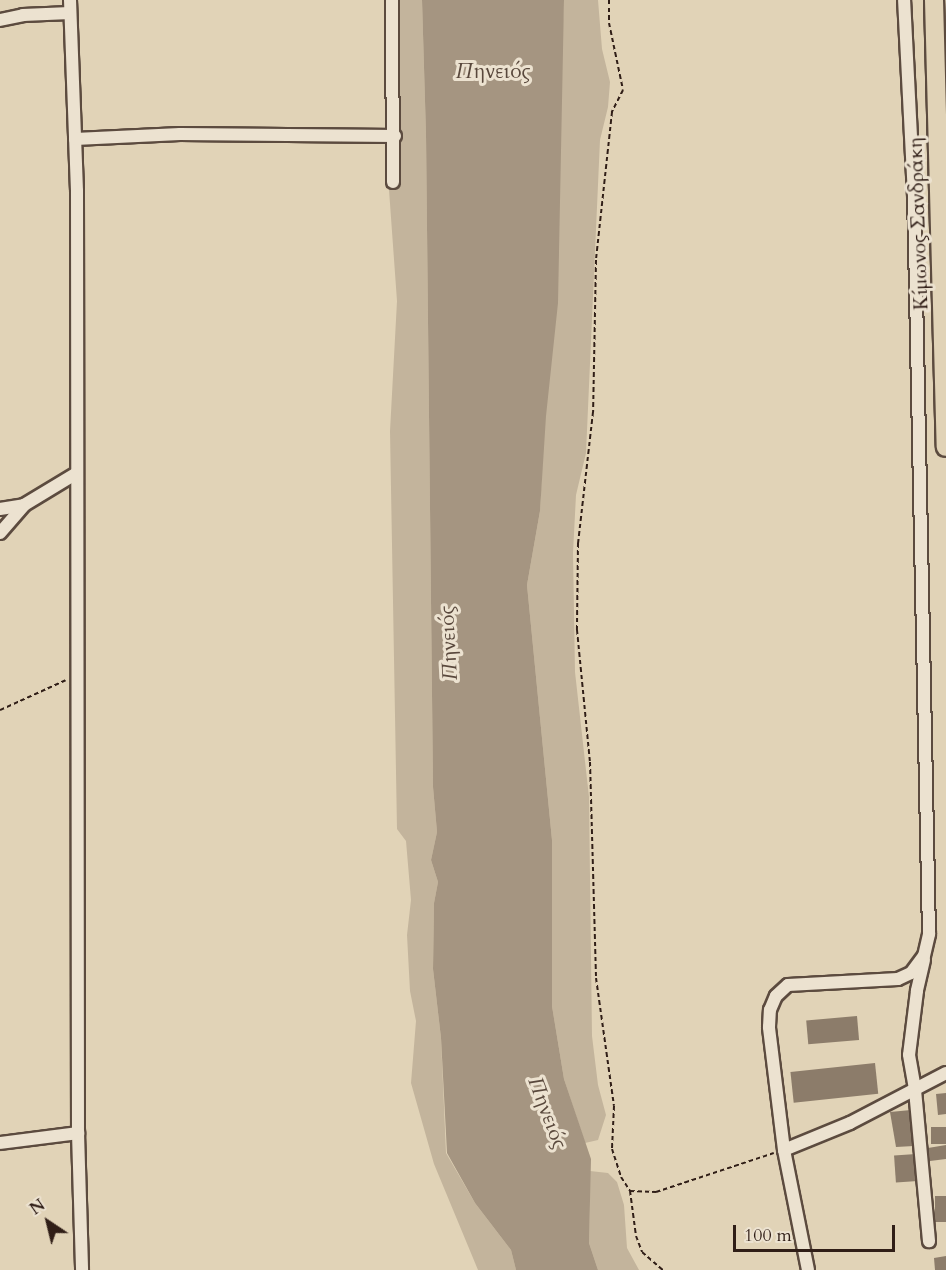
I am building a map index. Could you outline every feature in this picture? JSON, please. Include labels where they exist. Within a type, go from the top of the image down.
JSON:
[{"type":"highway","name":"Κίμωνος Σανδράκη","points":[[934,0],[946,447]]},
{"type":"street","points":[[392,0],[395,136],[393,182]]},
{"type":"street","points":[[904,0],[914,196],[929,934],[909,1055],[915,1090],[929,1241]]},
{"type":"street","points":[[0,20],[70,6],[75,140],[78,1133],[82,1270]]},
{"type":"street","points":[[75,140],[192,134],[395,136]]},
{"type":"street","points":[[0,533],[24,505],[77,473]]},
{"type":"street","points":[[0,509],[24,505]]},
{"type":"street","points":[[808,1270],[784,1150],[769,1027],[770,1010],[776,996],[788,985],[800,982],[898,978],[911,973],[924,957]]},
{"type":"street","points":[[784,1150],[850,1123],[946,1073]]},
{"type":"street","points":[[0,1143],[78,1133]]},
{"type":"path","points":[[609,0],[609,23],[622,90],[612,112],[596,260],[593,412],[578,543],[577,630],[590,762],[596,978],[615,1106],[612,1149],[621,1177],[630,1191],[636,1236],[642,1252],[663,1270]]},
{"type":"path","points":[[0,710],[77,674]]},
{"type":"path","points":[[630,1191],[656,1192],[784,1150]]},
{"type":"shaded area","points":[[386,0],[422,0],[426,135],[433,787],[437,832],[431,860],[438,882],[434,903],[433,969],[441,1038],[446,1153],[475,1203],[511,1250],[516,1270],[478,1270],[434,1164],[411,1083],[416,1021],[410,991],[407,935],[411,900],[406,841],[397,829],[390,431],[397,301],[387,162],[389,125]]},
{"type":"shaded area","points":[[564,0],[598,0],[602,49],[610,82],[608,107],[600,140],[586,453],[576,495],[573,553],[575,672],[589,797],[592,1036],[598,1085],[606,1115],[598,1140],[585,1143],[564,1079],[552,1006],[552,840],[527,585],[540,511]]},
{"type":"shaded area","points":[[942,0],[946,0],[946,169]]},
{"type":"shaded area","points":[[590,1171],[608,1173],[617,1182],[624,1205],[627,1248],[639,1270],[598,1270],[589,1243]]},
{"type":"water","name":"Πηνειός","points":[[422,0],[564,0],[558,303],[546,416],[540,511],[527,585],[552,840],[552,1006],[564,1079],[591,1159],[589,1243],[598,1270],[516,1270],[511,1250],[475,1203],[447,1153],[441,1038],[433,969],[434,903],[438,882],[431,860],[437,832],[433,787],[426,135]]},
{"type":"building","points":[[857,1016],[859,1040],[808,1044],[806,1020]]},
{"type":"building","points":[[875,1063],[878,1094],[794,1103],[790,1072]]},
{"type":"building","points":[[946,1093],[946,1114],[938,1115],[936,1094]]},
{"type":"building","points":[[911,1110],[914,1146],[896,1147],[890,1112]]},
{"type":"building","points":[[931,1127],[946,1127],[946,1144],[931,1144]]},
{"type":"building","points":[[946,1145],[946,1159],[930,1161],[928,1148]]},
{"type":"building","points":[[916,1154],[918,1181],[896,1182],[894,1156]]},
{"type":"building","points":[[935,1196],[946,1196],[946,1222],[935,1222]]},
{"type":"building","points":[[946,1256],[946,1270],[935,1270],[934,1258]]}]
